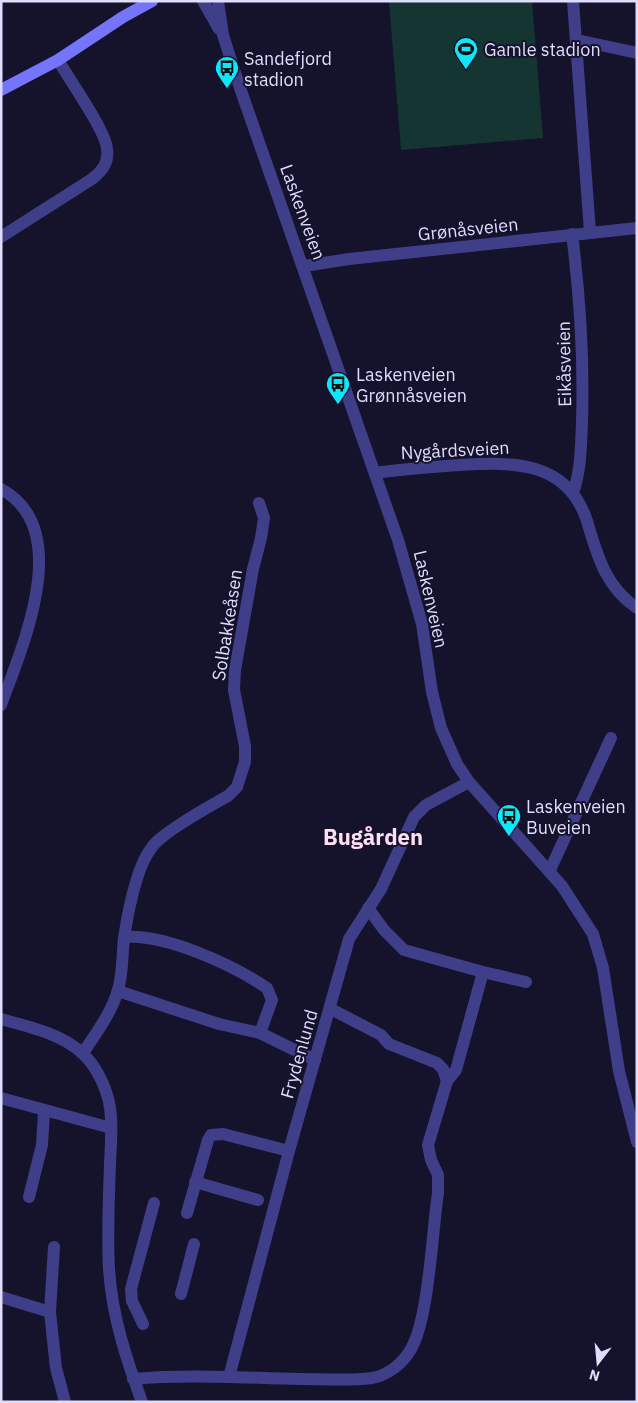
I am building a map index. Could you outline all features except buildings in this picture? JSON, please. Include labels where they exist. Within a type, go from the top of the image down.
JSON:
[{"type":"main road","points":[[123,17],[138,1]]},
{"type":"main road","points":[[1,90],[58,60],[123,17],[152,1]]},
{"type":"street","name":"Laskenveien","points":[[203,1],[223,35]]},
{"type":"street","name":"Laskenveien","points":[[218,1],[223,35],[375,473],[416,598],[432,692],[441,728],[457,764],[470,782],[550,870],[576,903],[593,934],[603,968],[619,1071],[637,1142]]},
{"type":"street","points":[[573,1],[577,40],[586,206],[590,232]]},
{"type":"street","points":[[577,40],[637,53]]},
{"type":"street","points":[[1,238],[92,179],[103,169],[107,160],[104,138],[58,60]]},
{"type":"street","name":"Grønåsveien","points":[[304,266],[349,259],[637,228]]},
{"type":"street","name":"Eikåsveien","points":[[572,234],[580,298],[584,381],[580,475],[573,493]]},
{"type":"street","name":"Nygårdsveien","points":[[375,473],[414,468],[505,463],[523,465],[558,480],[573,493],[582,507],[604,572],[616,591],[637,608]]},
{"type":"street","points":[[1,489],[14,496],[31,517],[36,536],[38,576],[31,623],[1,705]]},
{"type":"street","name":"Solbakkeåsen","points":[[83,1053],[108,1013],[118,991],[122,970],[124,937],[142,864],[152,846],[228,796],[237,787],[242,775],[245,746],[234,690],[234,670],[264,518],[259,503]]},
{"type":"street","points":[[550,870],[611,738]]},
{"type":"street","name":"Frydenlund","points":[[229,1377],[289,1151],[349,938],[381,889],[414,817],[426,805],[470,782]]},
{"type":"street","points":[[368,908],[384,930],[404,950],[526,982]]},
{"type":"street","points":[[124,937],[147,938],[214,958],[268,988],[272,1000],[260,1033]]},
{"type":"street","points":[[134,1379],[173,1376],[373,1378],[389,1372],[412,1349],[420,1327],[438,1193],[438,1175],[431,1160],[428,1145],[447,1081],[456,1070],[483,972]]},
{"type":"street","points":[[118,991],[219,1024],[260,1033],[315,1060]]},
{"type":"street","points":[[330,1009],[381,1035],[389,1044],[437,1063],[443,1070],[447,1081]]},
{"type":"street","points":[[1,1019],[44,1031],[65,1040],[83,1053],[92,1064],[104,1086],[109,1103],[111,1128],[108,1224],[109,1269],[118,1331],[142,1402]]},
{"type":"street","points":[[1,1098],[44,1112],[111,1128]]},
{"type":"street","points":[[29,1196],[42,1145],[44,1112]]},
{"type":"street","points":[[187,1213],[211,1135],[223,1134],[289,1151]]},
{"type":"street","points":[[195,1182],[258,1200]]},
{"type":"street","points":[[143,1324],[131,1295],[154,1203]]},
{"type":"street","points":[[181,1294],[194,1244]]},
{"type":"street","points":[[54,1247],[50,1312],[56,1368],[65,1402]]},
{"type":"street","points":[[1,1297],[50,1312]]},
{"type":"green space","name":"Gamle stadion","points":[[389,1],[532,1],[543,138],[401,150]]},
{"type":"place","name":"Gamle stadion","points":[[466,70]]},
{"type":"place","name":"Sandefjord stadion","points":[[227,89]]},
{"type":"place","name":"Laskenveien Grønnåsveien","points":[[338,405]]},
{"type":"place","name":"Laskenveien Buveien","points":[[509,837]]},
{"type":"district","name":"Bugården","points":[[373,836]]}]
